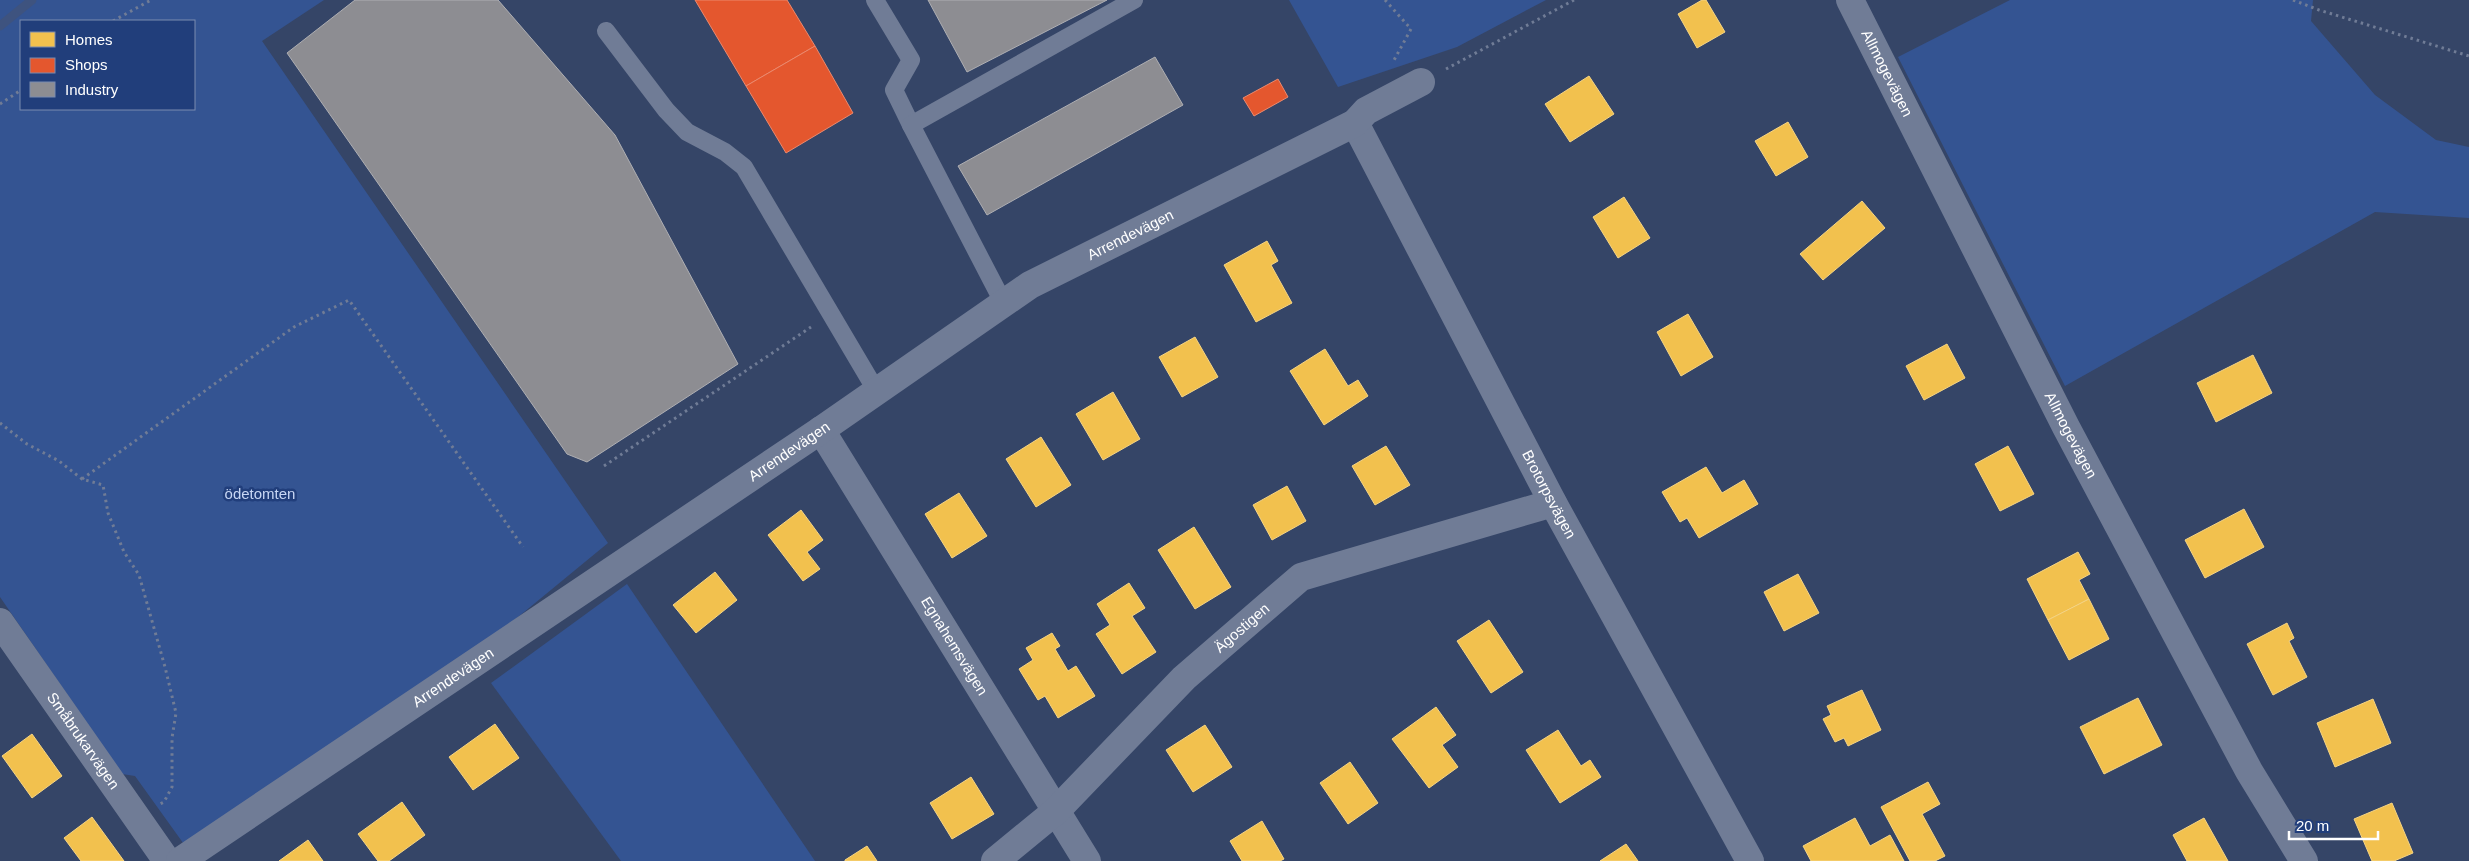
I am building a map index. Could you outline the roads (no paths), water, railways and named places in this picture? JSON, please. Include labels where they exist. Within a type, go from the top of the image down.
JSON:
[{"type":"street","name":"Allmogevägen","points":[[1850,0],[2066,427],[2250,771],[2304,861]]},
{"type":"street","name":"Arrendevägen","points":[[180,861],[821,430],[1030,286],[1355,123],[1366,111],[1421,82]]},
{"type":"street","name":"Brotorpsvägen","points":[[1355,123],[1553,504],[1750,861]]},
{"type":"street","name":"Egnahemsvägen","points":[[821,430],[1087,861]]},
{"type":"street","name":"Ägostigen","points":[[995,861],[1056,811],[1184,678],[1301,577],[1553,504]]},
{"type":"street","name":"Småbrukarvägen","points":[[0,622],[167,861]]},
{"type":"lane","points":[[875,0],[911,60],[894,90],[1004,304]]},
{"type":"lane","points":[[912,125],[1134,0]]},
{"type":"lane","points":[[606,31],[666,110],[686,132],[725,152],[744,167],[877,392]]},
{"type":"waterway","points":[[0,26],[32,0]]},
{"type":"park label","name":"ödetomten","points":[[260,494]]}]
